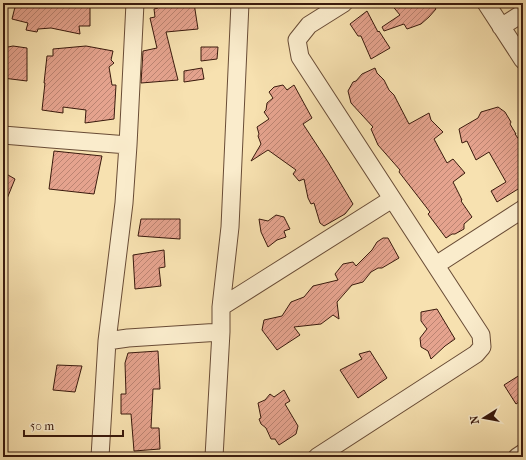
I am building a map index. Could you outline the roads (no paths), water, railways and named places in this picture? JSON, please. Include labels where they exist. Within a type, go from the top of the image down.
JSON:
[{"type":"street","points":[[100,457],[107,341],[124,203],[136,3]]},
{"type":"street","points":[[216,454],[221,307],[230,226],[240,3]]},
{"type":"street","points":[[317,457],[476,354],[482,347],[481,335],[300,57],[297,40],[309,25],[344,3]]},
{"type":"street","points":[[486,3],[523,60]]},
{"type":"street","points":[[501,27],[523,13]]},
{"type":"street","points":[[3,135],[128,145]]},
{"type":"street","points":[[221,307],[392,199]]},
{"type":"street","points":[[436,265],[523,208]]},
{"type":"street","points":[[107,341],[128,338],[221,332]]},
{"type":"street","points":[[517,457],[523,453]]}]
